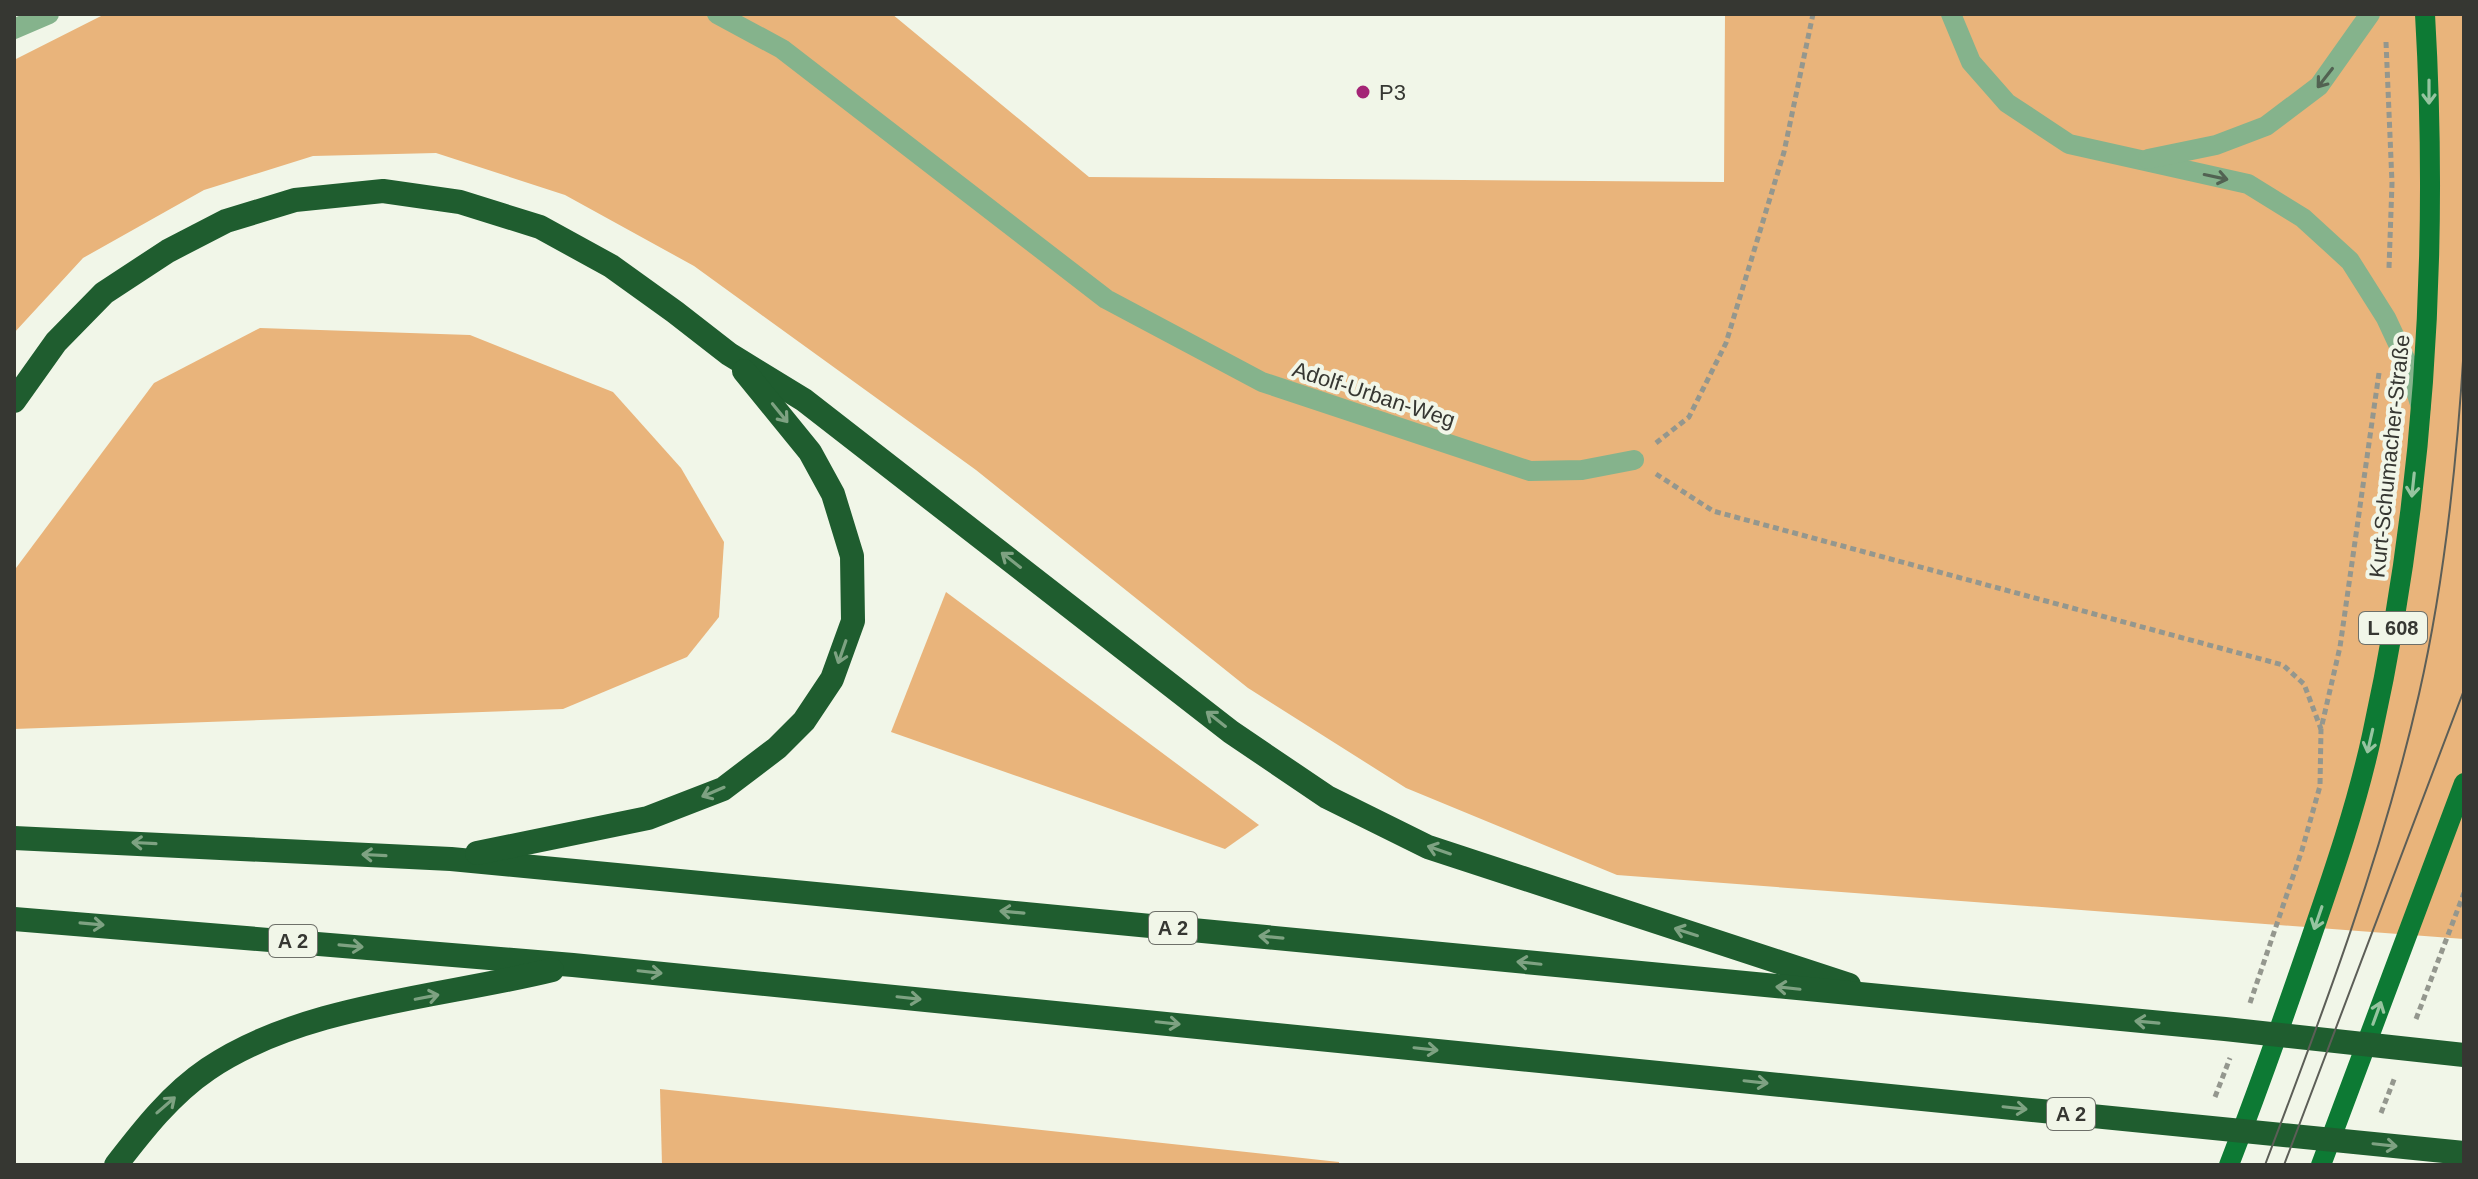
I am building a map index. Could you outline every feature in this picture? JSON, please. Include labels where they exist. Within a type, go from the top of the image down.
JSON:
[{"type":"highway","points":[[14,401],[56,342],[104,293],[168,251],[226,221],[295,200],[383,191],[460,202],[540,227],[611,266],[729,354],[804,400],[1231,732],[1327,797],[1428,847],[1894,999]]},
{"type":"highway","points":[[451,859],[648,818],[723,789],[777,748],[795,730],[832,679],[853,621],[852,556],[833,494],[810,452],[729,354]]},
{"type":"highway","name":"A 2","points":[[14,838],[451,859],[2225,1029],[2464,1055]]},
{"type":"highway","name":"A 2","points":[[14,919],[573,965],[2464,1153]]},
{"type":"highway","points":[[116,1165],[154,1115],[208,1069],[272,1035],[340,1015],[496,984],[573,965]]},
{"type":"main road","name":"Kurt-Schumacher-Straße","points":[[2229,1165],[2272,1053],[2343,844],[2372,736],[2403,575],[2421,407],[2428,299],[2429,78],[2425,14]]},
{"type":"main road","points":[[2321,1165],[2464,783]]},
{"type":"street","points":[[14,29],[49,14]]},
{"type":"street","name":"Adolf-Urban-Weg","points":[[717,14],[782,49],[1106,299],[1262,382],[1530,471],[1582,470],[1634,460]]},
{"type":"street","points":[[1951,14],[1971,62],[2007,103],[2069,144],[2248,184],[2303,218],[2350,261],[2386,318],[2407,363],[2421,407]]},
{"type":"street","points":[[2140,161],[2216,145],[2266,126],[2319,86],[2370,14]]},
{"type":"path","points":[[1813,14],[1784,152],[1726,343],[1689,417],[1634,460],[1713,511],[2283,665],[2304,684],[2321,729]]},
{"type":"path","points":[[2302,850],[2320,786],[2321,729],[2340,647],[2386,318],[2392,183],[2385,34]]},
{"type":"shaded area","points":[[105,14],[892,14],[1089,177],[1724,182],[1725,14],[2464,14],[2464,939],[1617,875],[1406,788],[1248,688],[976,470],[694,266],[565,195],[436,153],[313,156],[204,190],[83,258],[14,333],[14,60]]},
{"type":"shaded area","points":[[260,328],[470,335],[613,392],[681,468],[724,542],[719,617],[687,657],[563,709],[14,729],[16,568],[154,383]]},
{"type":"shaded area","points":[[946,592],[1259,825],[1225,849],[891,732]]},
{"type":"shaded area","points":[[660,1089],[1339,1162],[1339,1165],[662,1165]]},
{"type":"tram line","points":[[2463,14],[2464,46]]},
{"type":"tram line","points":[[2265,1165],[2370,873],[2419,694],[2449,521],[2464,346]]},
{"type":"tram line","points":[[2284,1165],[2464,690]]},
{"type":"place","name":"P3","points":[[1363,92]]}]
